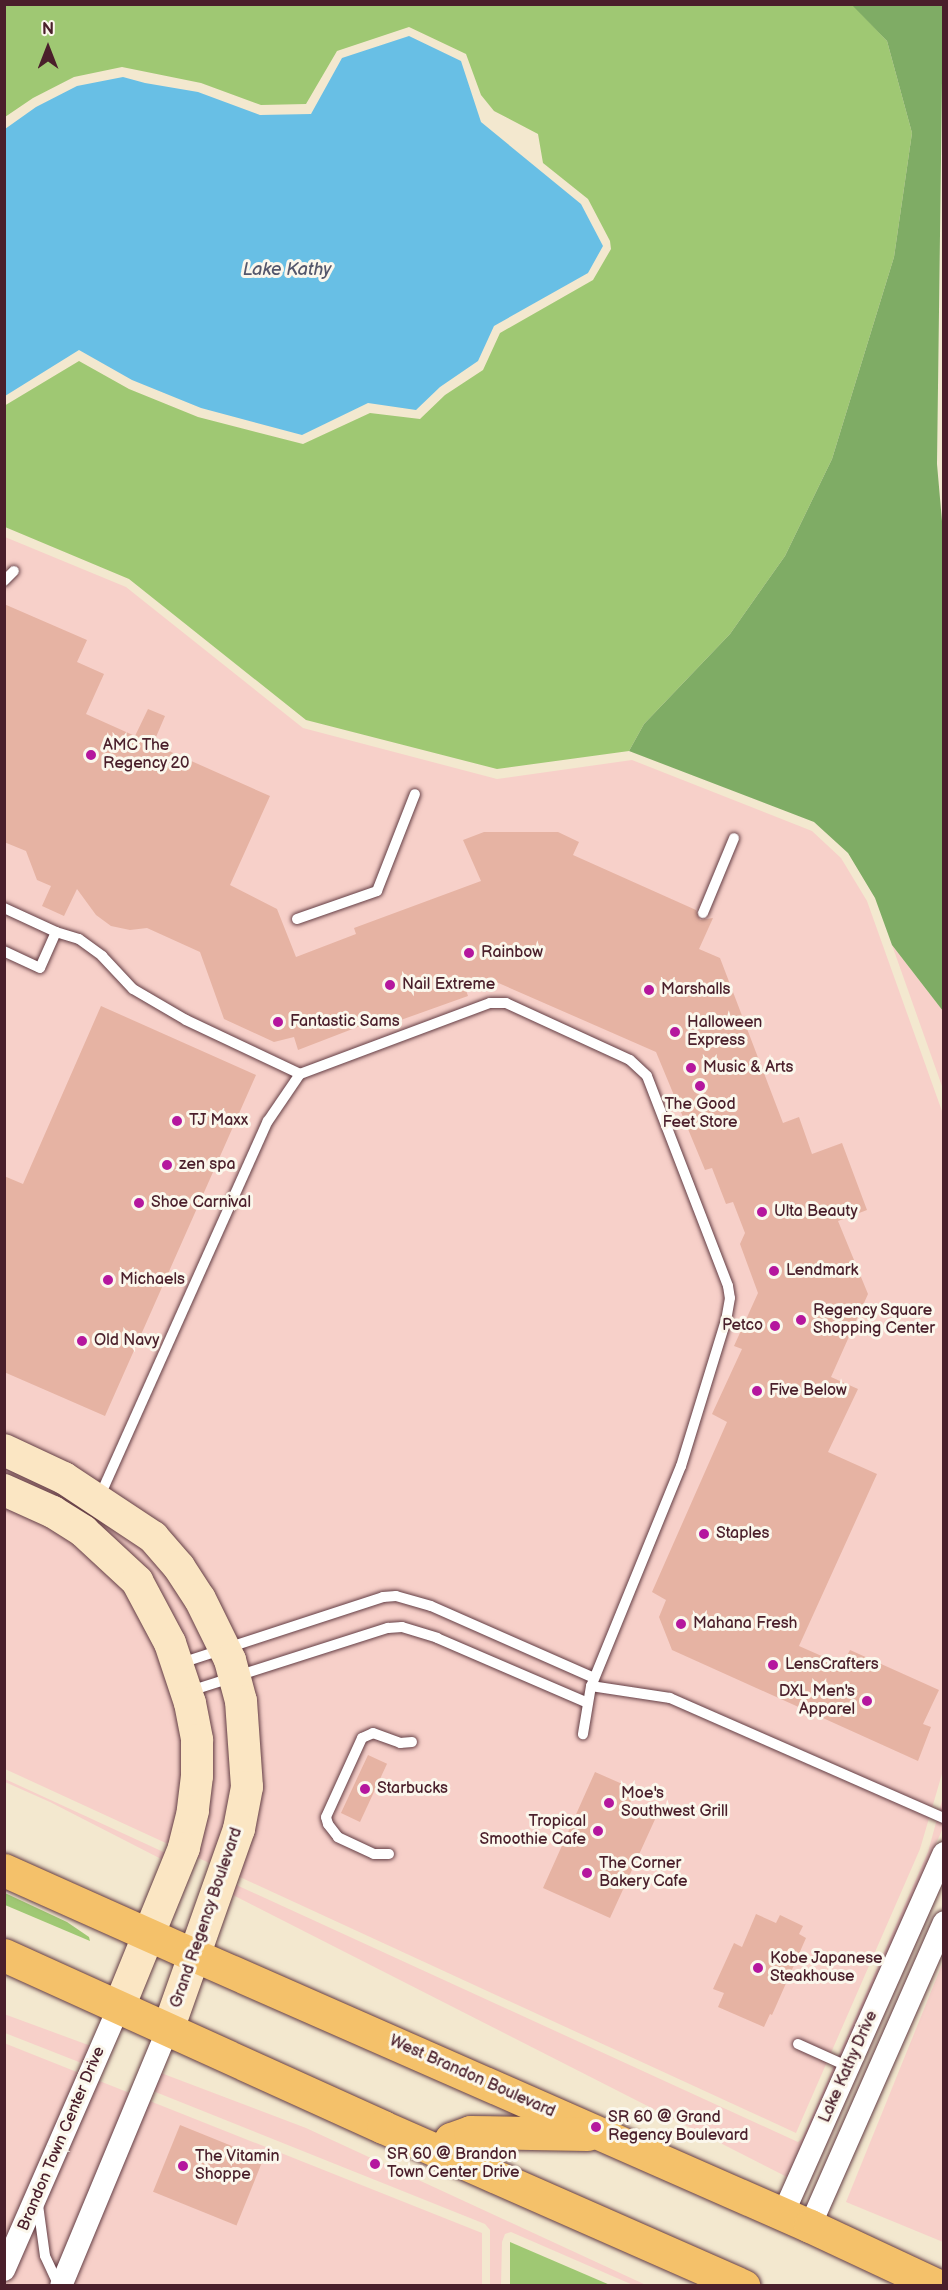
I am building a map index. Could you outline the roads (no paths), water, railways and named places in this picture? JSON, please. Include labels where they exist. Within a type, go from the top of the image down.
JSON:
[{"type":"highway","name":"West Brandon Boulevard","points":[[4,1869],[148,1935],[797,2220],[938,2286]]},
{"type":"highway","points":[[4,1955],[744,2286]]},
{"type":"highway","points":[[442,2152],[451,2139],[470,2132],[601,2134]]},
{"type":"street","name":"Grand Regency Boulevard","points":[[4,1450],[64,1478],[137,1581],[154,1611],[182,1678],[197,1740],[197,1776],[193,1811],[184,1848],[119,2007]]},
{"type":"street","name":"Grand Regency Boulevard","points":[[4,1490],[53,1512],[91,1516],[153,1537],[179,1567],[230,1663],[241,1701],[246,1743],[247,1787],[239,1830],[196,1956],[168,2029]]},
{"type":"street","name":"Lake Kathy Drive","points":[[797,2220],[849,2067],[944,1853]]},
{"type":"street","name":"Lake Kathy Drive","points":[[797,2220],[944,1922]]},
{"type":"street","name":"Brandon Town Center Drive","points":[[4,2270],[38,2198],[119,2007]]},
{"type":"street","points":[[60,2286],[168,2029]]},
{"type":"lane","points":[[4,581],[14,572]]},
{"type":"lane","points":[[297,919],[377,891],[415,795]]},
{"type":"lane","points":[[703,913],[734,838]]},
{"type":"lane","points":[[4,908],[56,932],[78,939],[102,956],[133,989],[186,1020],[300,1074]]},
{"type":"lane","points":[[4,951],[40,968],[56,932]]},
{"type":"lane","points":[[91,1516],[267,1121],[300,1074],[490,1002],[506,1003],[630,1060],[647,1076],[728,1286],[730,1298],[726,1320],[681,1466],[593,1682],[583,1734]]},
{"type":"lane","points":[[182,1678],[230,1663],[382,1597],[396,1596],[431,1606],[593,1682],[670,1698],[944,1818]]},
{"type":"lane","points":[[182,1678],[230,1663],[388,1628],[402,1627],[437,1638],[588,1703]]},
{"type":"lane","points":[[389,1854],[374,1854],[338,1836],[328,1824],[326,1817],[362,1738],[373,1733],[400,1743],[412,1742]]},
{"type":"lane","points":[[798,2044],[849,2067]]},
{"type":"lane","points":[[38,2198],[45,2256],[60,2286]]},
{"type":"water","name":"Lake Kathy","points":[[409,36],[461,61],[481,122],[581,204],[603,246],[588,273],[494,326],[478,361],[440,387],[416,410],[368,403],[302,435],[201,408],[132,380],[79,350],[5,396],[5,129],[36,107],[77,86],[123,77],[198,92],[260,115],[311,114],[342,58]]},
{"type":"place","name":"AMC The Regency 20","points":[[91,755]]},
{"type":"place","name":"Rainbow","points":[[469,953]]},
{"type":"place","name":"Nail Extreme","points":[[390,985]]},
{"type":"place","name":"Marshalls","points":[[649,990]]},
{"type":"place","name":"Fantastic Sams","points":[[278,1022]]},
{"type":"place","name":"Halloween Express","points":[[675,1032]]},
{"type":"place","name":"Music & Arts","points":[[691,1068]]},
{"type":"place","name":"The Good Feet Store","points":[[700,1086]]},
{"type":"place","name":"TJ Maxx","points":[[177,1121]]},
{"type":"place","name":"zen spa","points":[[167,1165]]},
{"type":"place","name":"Shoe Carnival","points":[[139,1203]]},
{"type":"place","name":"Ulta Beauty","points":[[762,1212]]},
{"type":"place","name":"Lendmark","points":[[774,1271]]},
{"type":"place","name":"Michaels","points":[[108,1280]]},
{"type":"place","name":"Regency Square Shopping Center","points":[[801,1320]]},
{"type":"place","name":"Petco","points":[[775,1326]]},
{"type":"place","name":"Old Navy","points":[[82,1341]]},
{"type":"place","name":"Five Below","points":[[757,1391]]},
{"type":"place","name":"Staples","points":[[704,1534]]},
{"type":"place","name":"Mahana Fresh","points":[[681,1624]]},
{"type":"place","name":"LensCrafters","points":[[773,1665]]},
{"type":"place","name":"DXL Men's Apparel","points":[[867,1701]]},
{"type":"place","name":"Starbucks","points":[[365,1789]]},
{"type":"place","name":"Moe's Southwest Grill","points":[[609,1803]]},
{"type":"place","name":"Tropical Smoothie Cafe","points":[[598,1831]]},
{"type":"place","name":"The Corner Bakery Cafe","points":[[587,1873]]},
{"type":"place","name":"Kobe Japanese Steakhouse","points":[[758,1968]]},
{"type":"place","name":"SR 60 @ Grand Regency Boulevard","points":[[596,2127]]},
{"type":"place","name":"SR 60 @ Brandon Town Center Drive","points":[[375,2164]]},
{"type":"place","name":"The Vitamin Shoppe","points":[[183,2166]]}]
